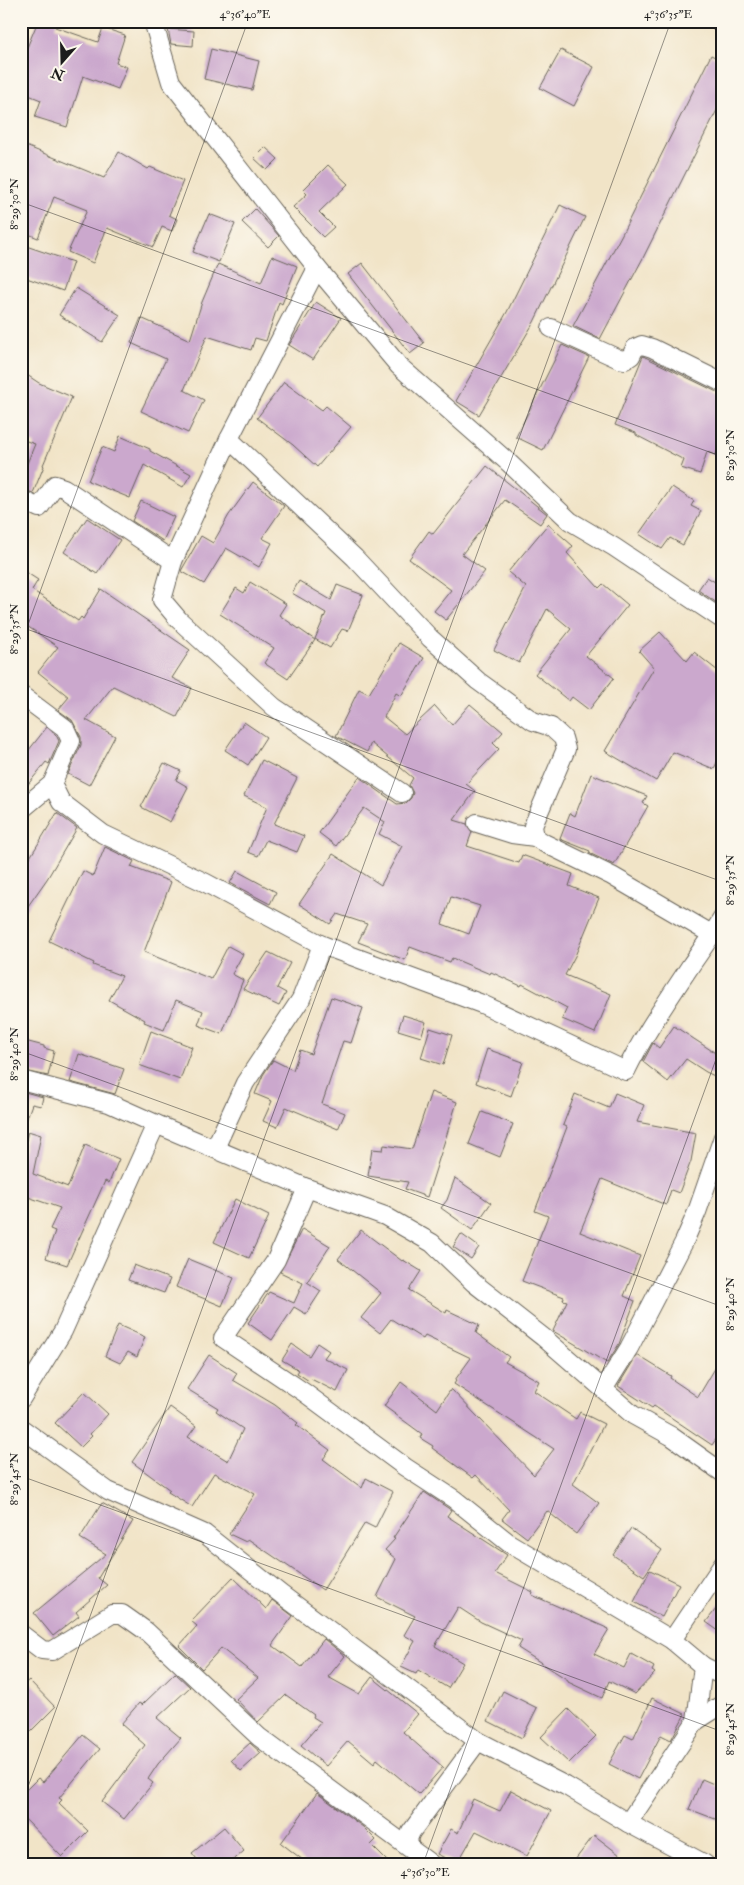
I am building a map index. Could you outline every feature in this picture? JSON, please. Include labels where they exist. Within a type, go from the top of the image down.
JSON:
[{"type":"street","points":[[153,21],[171,82],[318,268],[399,366],[509,463],[570,521],[614,547],[723,620]]},
{"type":"street","points":[[318,268],[229,439],[172,561],[162,600],[179,620],[274,707],[402,793]]},
{"type":"street","points":[[551,328],[619,359],[625,360],[631,356],[635,348],[642,345],[652,348],[723,383]]},
{"type":"street","points":[[229,439],[355,558],[430,638],[478,681],[533,720],[551,727],[563,738],[566,749],[533,826],[535,837]]},
{"type":"street","points":[[21,499],[39,508],[55,485],[64,488],[172,561]]},
{"type":"street","points":[[21,695],[65,728],[70,741],[52,784],[21,810]]},
{"type":"street","points":[[52,784],[61,802],[103,834],[206,883],[322,945],[482,1004],[626,1071],[638,1046],[713,935],[723,917]]},
{"type":"street","points":[[477,823],[512,834],[535,837],[612,876],[713,935]]},
{"type":"street","points":[[215,1148],[245,1083],[301,999],[322,945]]},
{"type":"street","points":[[21,1080],[109,1103],[307,1188],[385,1216],[432,1243],[474,1283],[604,1388],[633,1415],[671,1436],[723,1473]]},
{"type":"street","points":[[21,1399],[63,1330],[156,1124]]},
{"type":"street","points":[[604,1388],[629,1348],[684,1242],[697,1212],[723,1137]]},
{"type":"street","points":[[307,1188],[276,1260],[223,1338],[305,1393],[405,1467],[454,1499],[509,1543],[672,1640],[703,1666],[723,1676]]},
{"type":"street","points":[[21,1428],[108,1491],[204,1534],[282,1595],[478,1741],[566,1786],[628,1823],[705,1864]]},
{"type":"street","points":[[672,1640],[723,1564]]},
{"type":"street","points":[[21,1634],[42,1650],[52,1651],[112,1614],[122,1614],[146,1631],[259,1737],[431,1864]]},
{"type":"street","points":[[696,1721],[703,1666]]},
{"type":"street","points":[[628,1823],[696,1721],[723,1704]]},
{"type":"street","points":[[410,1848],[408,1839],[411,1832],[478,1741]]},
{"type":"building","points":[[38,21],[57,21],[55,27],[98,42],[103,28],[125,35],[116,63],[127,67],[118,89],[83,76],[67,127],[35,117],[41,100],[21,92],[21,62]]},
{"type":"building","points":[[168,29],[194,31],[193,46],[171,44]]},
{"type":"building","points":[[211,49],[259,61],[252,90],[204,79]]},
{"type":"building","points":[[561,50],[594,67],[574,106],[540,88]]},
{"type":"building","points":[[711,55],[723,61],[723,98],[600,339],[573,326],[622,234]]},
{"type":"building","points":[[21,144],[104,178],[119,152],[148,169],[150,167],[183,181],[169,215],[177,219],[172,231],[162,227],[153,247],[107,228],[93,263],[68,252],[87,210],[54,197],[38,238],[21,231]]},
{"type":"building","points":[[265,147],[278,159],[267,170],[254,158]]},
{"type":"building","points":[[328,165],[348,184],[319,212],[334,227],[323,237],[293,207],[307,194],[303,190]]},
{"type":"building","points":[[560,205],[585,217],[534,322],[479,415],[456,401],[507,312]]},
{"type":"building","points":[[255,209],[279,236],[268,247],[242,222]]},
{"type":"building","points":[[209,214],[235,224],[219,262],[193,252]]},
{"type":"building","points":[[26,246],[73,262],[63,291],[21,276],[21,260]]},
{"type":"building","points":[[272,256],[297,266],[282,304],[279,302],[266,341],[255,338],[251,350],[207,336],[184,390],[204,400],[188,433],[141,411],[166,359],[131,343],[141,318],[190,340],[202,302],[218,264],[261,283]]},
{"type":"building","points":[[362,263],[424,343],[410,354],[348,274]]},
{"type":"building","points":[[76,288],[120,315],[102,342],[59,315]]},
{"type":"building","points":[[316,302],[341,318],[313,360],[289,345]]},
{"type":"building","points":[[562,345],[589,357],[543,450],[516,437]]},
{"type":"building","points":[[643,356],[723,395],[723,434],[716,455],[707,452],[700,474],[681,468],[684,460],[636,435],[636,433],[615,425]]},
{"type":"building","points":[[21,371],[39,383],[72,397],[33,493],[21,489],[21,478],[35,444],[21,439]]},
{"type":"building","points":[[284,382],[322,410],[326,406],[351,427],[317,467],[293,445],[257,418]]},
{"type":"building","points":[[120,436],[150,449],[150,451],[191,474],[183,487],[144,465],[130,498],[88,481],[102,447],[114,452]]},
{"type":"building","points":[[487,466],[547,514],[540,524],[505,500],[462,554],[485,571],[446,620],[434,611],[451,590],[409,559],[429,531],[433,534]]},
{"type":"building","points":[[253,482],[284,506],[262,538],[272,543],[259,567],[226,548],[204,584],[181,571],[201,536],[213,543],[229,515]]},
{"type":"building","points":[[672,487],[694,501],[691,506],[701,511],[683,545],[670,538],[662,549],[639,534]]},
{"type":"building","points":[[141,501],[174,517],[163,541],[132,521]]},
{"type":"building","points":[[87,518],[120,540],[97,574],[64,552]]},
{"type":"building","points":[[548,524],[573,546],[567,553],[599,588],[603,584],[628,605],[586,656],[614,678],[589,710],[572,697],[569,701],[535,674],[571,629],[547,609],[519,663],[494,650],[526,587],[508,572]]},
{"type":"building","points":[[21,569],[38,580],[32,590],[78,621],[81,617],[83,619],[101,589],[190,650],[172,678],[192,688],[177,717],[113,686],[86,720],[115,736],[89,785],[68,774],[81,745],[81,737],[72,720],[58,710],[69,697],[38,672],[58,647],[21,622]]},
{"type":"building","points":[[707,577],[723,587],[723,596],[717,603],[698,590]]},
{"type":"building","points":[[299,581],[331,600],[337,585],[363,595],[348,631],[342,629],[330,648],[315,639],[326,613],[292,593]]},
{"type":"building","points":[[250,582],[286,604],[279,615],[315,640],[288,679],[264,663],[274,648],[220,614],[236,588],[244,593]]},
{"type":"building","points":[[660,632],[687,661],[694,652],[723,675],[723,748],[714,769],[673,752],[656,781],[605,751],[654,668],[639,651]]},
{"type":"building","points":[[399,643],[424,658],[401,696],[396,693],[384,717],[405,734],[435,706],[452,725],[470,704],[503,732],[493,743],[499,749],[466,784],[475,791],[454,820],[467,824],[472,832],[467,846],[519,863],[522,855],[573,874],[569,886],[599,898],[565,975],[611,994],[595,1033],[562,1019],[567,1008],[522,984],[521,986],[491,972],[490,974],[452,958],[450,962],[410,947],[405,960],[358,942],[367,924],[337,914],[330,924],[299,904],[333,854],[381,885],[402,846],[379,834],[385,822],[364,808],[336,846],[319,833],[359,777],[397,804],[406,803],[413,793],[409,785],[413,778],[371,743],[367,752],[336,736],[359,689],[369,694]],"holes":[[[451,897],[480,906],[469,934],[442,924]]]},
{"type":"building","points":[[244,722],[266,737],[248,765],[225,750]]},
{"type":"building","points":[[47,727],[56,735],[59,741],[49,764],[46,762],[21,793],[21,760]]},
{"type":"building","points":[[262,760],[297,778],[274,824],[304,836],[297,852],[266,840],[258,856],[248,852],[267,807],[244,796]]},
{"type":"building","points":[[164,763],[181,771],[176,780],[188,787],[170,822],[141,807]]},
{"type":"building","points":[[591,774],[647,796],[643,803],[648,806],[614,865],[589,853],[590,851],[560,839],[570,813],[575,816]]},
{"type":"building","points":[[57,813],[77,828],[47,879],[21,916],[21,872]]},
{"type":"building","points":[[105,847],[134,861],[131,867],[171,882],[144,952],[211,979],[228,946],[243,954],[232,974],[243,980],[222,1034],[198,1025],[203,1011],[176,1000],[164,1030],[144,1022],[145,1020],[109,1000],[122,976],[93,965],[94,963],[49,941],[83,871],[93,876]]},
{"type":"building","points":[[237,871],[276,892],[270,904],[230,883]]},
{"type":"building","points":[[268,952],[290,963],[277,988],[286,993],[279,1006],[243,989]]},
{"type":"building","points":[[331,997],[363,1008],[351,1043],[343,1041],[322,1104],[345,1113],[338,1129],[286,1107],[277,1127],[263,1121],[272,1101],[255,1094],[263,1075],[273,1060],[293,1070],[300,1050],[311,1054]]},
{"type":"building","points":[[403,1015],[426,1022],[421,1037],[398,1030]]},
{"type":"building","points":[[674,1026],[723,1058],[723,1080],[686,1059],[668,1082],[643,1062],[653,1043],[659,1048]]},
{"type":"building","points":[[430,1028],[452,1035],[443,1065],[421,1058]]},
{"type":"building","points":[[151,1031],[192,1047],[180,1080],[139,1065]]},
{"type":"building","points":[[21,1040],[44,1046],[44,1048],[54,1051],[48,1076],[21,1070]]},
{"type":"building","points":[[487,1049],[523,1062],[511,1096],[476,1083]]},
{"type":"building","points":[[79,1054],[124,1069],[115,1094],[70,1082]]},
{"type":"building","points":[[21,1091],[43,1097],[41,1106],[32,1104],[23,1129],[21,1128]]},
{"type":"building","points":[[431,1092],[457,1102],[427,1197],[405,1189],[408,1182],[368,1176],[372,1149],[383,1150],[384,1145],[412,1149]]},
{"type":"building","points":[[615,1093],[644,1105],[637,1122],[696,1133],[691,1161],[679,1193],[671,1190],[666,1205],[602,1179],[580,1232],[640,1256],[624,1296],[635,1301],[619,1344],[607,1363],[553,1331],[567,1301],[563,1300],[564,1297],[522,1281],[548,1216],[535,1211],[567,1127],[563,1125],[575,1094],[609,1108]]},
{"type":"building","points":[[482,1112],[513,1124],[500,1157],[469,1144]]},
{"type":"building","points":[[28,1131],[41,1135],[33,1174],[68,1187],[85,1145],[119,1159],[109,1183],[105,1181],[67,1265],[46,1258],[55,1231],[50,1229],[60,1208],[28,1197],[28,1199],[21,1198],[21,1162]]},
{"type":"building","points":[[455,1178],[491,1203],[472,1230],[441,1208],[447,1200]]},
{"type":"building","points":[[235,1199],[269,1216],[249,1258],[214,1242]]},
{"type":"building","points":[[302,1229],[330,1246],[307,1282],[321,1291],[306,1314],[294,1307],[272,1340],[248,1323],[269,1292],[294,1303],[303,1283],[280,1272]]},
{"type":"building","points":[[361,1230],[402,1261],[421,1271],[409,1290],[446,1313],[447,1310],[479,1325],[476,1333],[509,1357],[505,1362],[539,1381],[534,1391],[576,1419],[580,1412],[604,1424],[573,1484],[599,1503],[576,1534],[547,1511],[527,1538],[502,1519],[509,1510],[476,1475],[473,1478],[432,1448],[433,1446],[420,1438],[422,1434],[384,1406],[401,1382],[437,1410],[451,1389],[534,1475],[554,1449],[454,1384],[471,1358],[425,1336],[423,1339],[391,1319],[380,1333],[361,1318],[381,1293],[338,1259]]},
{"type":"building","points":[[461,1234],[479,1247],[471,1259],[453,1247]]},
{"type":"building","points":[[188,1259],[234,1278],[222,1306],[176,1287]]},
{"type":"building","points":[[134,1265],[170,1279],[164,1293],[128,1280]]},
{"type":"building","points":[[118,1325],[145,1337],[137,1357],[128,1352],[120,1363],[105,1356]]},
{"type":"building","points":[[317,1343],[329,1351],[324,1358],[348,1370],[337,1392],[311,1379],[309,1381],[297,1373],[299,1370],[282,1360],[292,1344],[309,1356]]},
{"type":"building","points":[[209,1355],[237,1373],[233,1380],[275,1405],[298,1423],[296,1425],[330,1450],[323,1459],[362,1488],[366,1478],[393,1492],[375,1528],[365,1523],[323,1590],[248,1539],[246,1542],[229,1534],[255,1494],[214,1473],[192,1507],[168,1492],[170,1490],[132,1462],[170,1407],[196,1426],[188,1437],[228,1461],[243,1429],[216,1411],[218,1408],[187,1389]]},
{"type":"building","points":[[637,1355],[671,1376],[670,1378],[698,1397],[723,1355],[723,1429],[712,1445],[654,1406],[652,1408],[618,1386]]},
{"type":"building","points":[[84,1392],[108,1414],[90,1434],[92,1436],[81,1447],[55,1423]]},
{"type":"building","points":[[424,1492],[451,1510],[447,1516],[507,1555],[495,1573],[533,1592],[532,1595],[609,1629],[594,1654],[624,1668],[631,1654],[654,1667],[652,1671],[655,1673],[635,1694],[609,1681],[602,1698],[568,1682],[568,1680],[518,1648],[522,1641],[481,1622],[458,1607],[435,1646],[463,1663],[448,1688],[418,1670],[416,1674],[401,1667],[415,1641],[404,1635],[415,1616],[377,1597],[396,1559],[385,1550],[395,1539],[393,1538]]},
{"type":"building","points":[[102,1503],[133,1521],[98,1578],[107,1585],[76,1612],[79,1616],[53,1636],[34,1613],[106,1554],[80,1538]]},
{"type":"building","points":[[631,1528],[662,1550],[644,1576],[613,1555]]},
{"type":"building","points":[[650,1570],[679,1584],[662,1617],[634,1602]]},
{"type":"building","points":[[233,1577],[266,1609],[272,1600],[293,1616],[272,1645],[302,1667],[324,1639],[345,1656],[328,1677],[359,1694],[372,1677],[418,1714],[403,1732],[443,1767],[419,1794],[377,1759],[374,1763],[348,1741],[326,1766],[301,1745],[321,1722],[313,1717],[314,1715],[286,1695],[258,1722],[236,1699],[258,1678],[221,1648],[202,1669],[179,1646],[197,1626],[191,1621]]},
{"type":"building","points":[[723,1600],[723,1634],[706,1622]]},
{"type":"building","points":[[175,1673],[190,1687],[157,1718],[181,1738],[158,1764],[148,1779],[153,1783],[124,1819],[102,1802],[145,1745],[121,1724],[139,1703],[142,1705]]},
{"type":"building","points":[[29,1680],[55,1707],[21,1741],[21,1687]]},
{"type":"building","points":[[503,1691],[537,1708],[522,1738],[488,1721]]},
{"type":"building","points":[[652,1698],[685,1714],[671,1740],[661,1735],[638,1779],[609,1764],[625,1735],[633,1739]]},
{"type":"building","points":[[568,1709],[596,1736],[569,1763],[541,1737]]},
{"type":"building","points":[[83,1735],[100,1749],[59,1798],[62,1800],[59,1803],[88,1831],[62,1857],[21,1815],[21,1795],[38,1778],[43,1782]]},
{"type":"building","points":[[250,1743],[261,1753],[241,1771],[231,1760]]},
{"type":"building","points":[[702,1779],[723,1788],[723,1822],[689,1809]]},
{"type":"building","points":[[511,1790],[551,1811],[527,1856],[476,1831],[457,1864],[437,1854],[451,1829],[458,1833],[473,1799],[500,1811]]},
{"type":"building","points":[[317,1793],[363,1827],[376,1840],[371,1845],[390,1864],[308,1864],[281,1843]]},
{"type":"building","points":[[224,1827],[244,1851],[229,1864],[201,1864],[192,1853]]},
{"type":"building","points":[[594,1835],[620,1855],[614,1864],[572,1864]]}]
